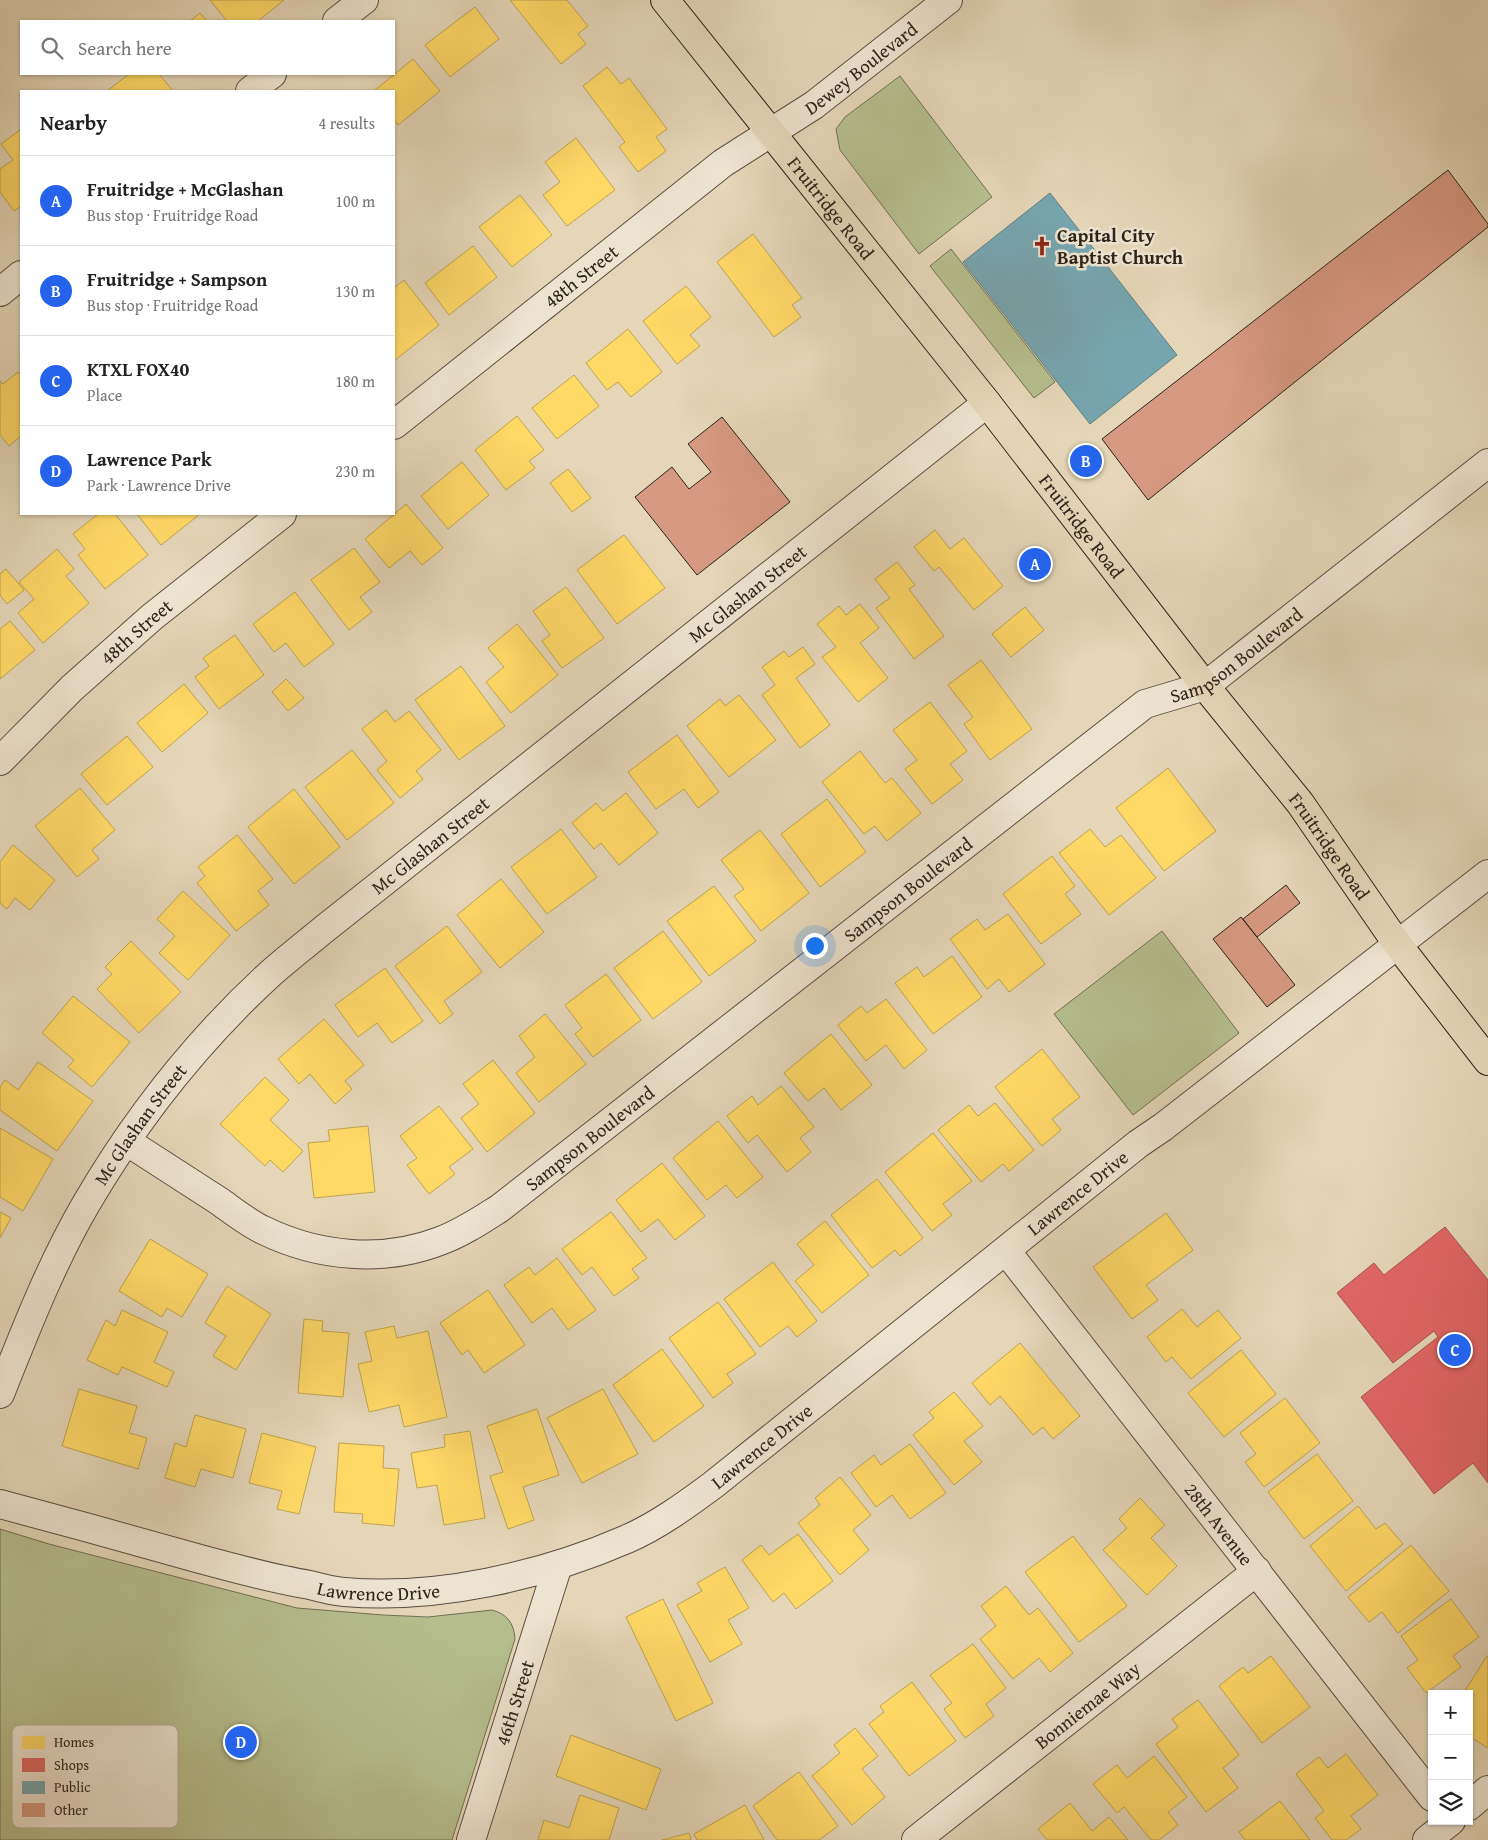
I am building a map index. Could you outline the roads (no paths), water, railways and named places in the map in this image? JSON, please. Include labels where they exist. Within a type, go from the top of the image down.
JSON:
[{"type":"main road","name":"Fruitridge Road","points":[[665,0],[987,403],[1205,686],[1300,803],[1398,945],[1488,1060]]},
{"type":"street","points":[[338,20],[364,0]]},
{"type":"street","name":"Dewey Boulevard","points":[[771,133],[814,105],[948,0]]},
{"type":"street","points":[[251,90],[271,75]]},
{"type":"street","name":"48th Street","points":[[395,424],[723,163],[771,133]]},
{"type":"street","points":[[0,292],[20,276]]},
{"type":"street","name":"Mc Glashan Street","points":[[0,1394],[46,1282],[86,1204],[126,1141],[177,1073],[234,1010],[322,930],[987,403]]},
{"type":"street","name":"Sampson Boulevard","points":[[126,1141],[262,1230],[297,1244],[334,1253],[372,1255],[403,1251],[440,1241],[474,1225],[500,1208],[1145,704],[1205,686],[1488,463]]},
{"type":"street","name":"48th Street","points":[[0,761],[72,688],[152,617],[281,515]]},
{"type":"street","name":"Lawrence Drive","points":[[0,1504],[271,1578],[343,1592],[407,1592],[470,1586],[532,1574],[628,1538],[683,1507],[713,1485],[1007,1252],[1138,1144],[1163,1127],[1488,874]]},
{"type":"street","name":"28th Avenue","points":[[1007,1252],[1428,1792]]},
{"type":"street","name":"46th Street","points":[[471,1840],[558,1565]]},
{"type":"street","name":"Bonniemae Way","points":[[916,1840],[1257,1571]]},
{"type":"street","points":[[1473,1803],[1488,1790]]},
{"type":"street","points":[[1427,1840],[1446,1825]]},
{"type":"street","points":[[1454,1825],[1466,1840]]},
{"type":"place","name":"Capital City Baptist Church","points":[[1042,246]]},
{"type":"place","name":"Fruitridge + Sampson","points":[[1086,461]]},
{"type":"place","name":"Fruitridge + McGlashan","points":[[1035,564]]},
{"type":"place","name":"KTXL FOX40","points":[[1455,1350]]},
{"type":"place","name":"Lawrence Park","points":[[241,1742]]}]
